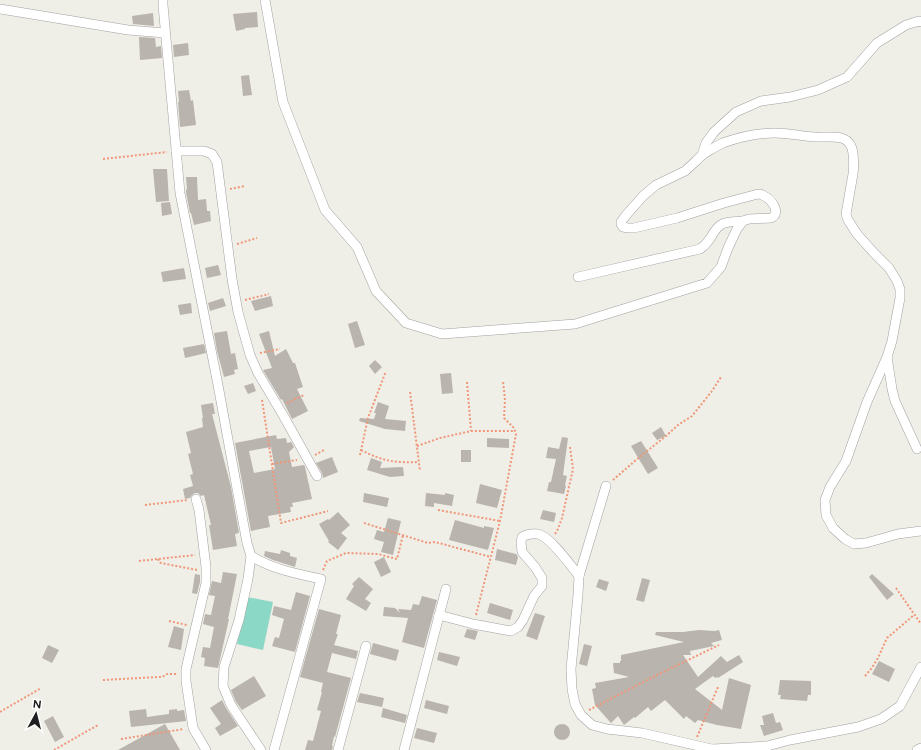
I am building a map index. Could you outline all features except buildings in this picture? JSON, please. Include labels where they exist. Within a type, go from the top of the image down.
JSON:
[{"type":"street","points":[[163,0],[180,193],[250,556],[248,578],[238,620],[224,667],[223,686],[231,705],[261,750]]},
{"type":"street","points":[[265,0],[284,102],[325,210],[357,247],[376,291],[406,323],[442,334],[575,324],[707,283],[721,267],[737,229],[743,221]]},
{"type":"street","points":[[0,9],[128,30],[165,33]]},
{"type":"street","points":[[702,155],[706,144],[714,132],[736,112],[761,101],[818,90],[847,77],[877,44],[906,25],[919,21],[921,22]]},
{"type":"street","points":[[578,277],[700,249],[706,245],[716,229],[722,224],[749,219],[774,217],[776,214],[775,208],[763,195],[758,194],[677,218],[634,228],[623,227],[621,222],[643,196],[656,185],[685,171],[702,155],[715,147],[729,141],[749,136],[773,133],[815,137],[838,137],[846,140],[851,146],[854,168],[846,214],[848,220],[857,234],[889,268],[898,281],[900,289],[892,341],[887,357],[867,402],[846,461],[830,487],[825,500],[826,515],[833,528],[845,539],[854,544],[866,543],[898,534],[921,531]]},
{"type":"street","points":[[176,151],[204,151],[212,154],[217,162],[227,246],[236,302],[250,355],[258,373],[317,476]]},
{"type":"street","points":[[887,357],[895,401],[916,450]]},
{"type":"street","points":[[606,486],[579,576],[571,669],[572,689],[575,704],[581,715],[592,725],[607,729],[642,733],[714,750],[767,746],[858,727],[881,719],[900,706],[921,667]]},
{"type":"street","points":[[196,499],[204,554],[206,583],[186,669],[186,681],[193,728],[206,750]]},
{"type":"street","points":[[439,615],[473,624],[511,631],[518,627],[523,620],[534,596],[542,586],[542,578],[522,552],[522,537],[527,534],[538,534],[552,543],[579,576]]},
{"type":"street","points":[[250,556],[261,563],[274,568],[321,579],[274,750]]},
{"type":"street","points":[[404,750],[446,590]]},
{"type":"street","points":[[338,750],[366,646]]},
{"type":"street","points":[[917,750],[921,748]]},
{"type":"path","points":[[103,159],[176,151]]},
{"type":"path","points":[[220,191],[245,186]]},
{"type":"path","points":[[227,246],[257,238]]},
{"type":"path","points":[[236,302],[269,294]]},
{"type":"path","points":[[250,355],[280,348]]},
{"type":"path","points":[[360,455],[368,418],[386,371]]},
{"type":"path","points":[[606,486],[678,425],[692,416],[721,377]]},
{"type":"path","points":[[473,624],[500,521],[513,457],[516,434],[514,428],[504,418],[505,400],[503,381]]},
{"type":"path","points":[[467,382],[471,431]]},
{"type":"path","points":[[410,392],[420,471]]},
{"type":"path","points":[[278,407],[304,395]]},
{"type":"path","points":[[261,396],[281,523],[328,511]]},
{"type":"path","points":[[417,446],[440,438],[471,431],[515,431]]},
{"type":"path","points":[[550,542],[558,529],[569,491],[573,469],[570,447]]},
{"type":"path","points":[[361,450],[385,460],[396,462],[419,462]]},
{"type":"path","points":[[272,464],[307,458]]},
{"type":"path","points":[[145,505],[196,499]]},
{"type":"path","points":[[438,510],[500,521]]},
{"type":"path","points":[[364,523],[428,543],[435,542],[491,557]]},
{"type":"path","points":[[321,579],[323,568],[327,562],[346,553],[378,554],[397,559],[403,535]]},
{"type":"path","points":[[139,561],[204,554]]},
{"type":"path","points":[[158,559],[161,563],[206,571]]},
{"type":"path","points":[[896,588],[921,624]]},
{"type":"path","points":[[864,676],[872,669],[887,638],[914,615]]},
{"type":"path","points":[[168,621],[196,627]]},
{"type":"path","points":[[581,715],[719,644]]},
{"type":"path","points":[[103,680],[162,677],[167,674],[186,674]]},
{"type":"path","points":[[693,745],[718,687]]},
{"type":"path","points":[[0,712],[41,688]]},
{"type":"path","points":[[54,750],[98,725]]},
{"type":"path","points":[[121,739],[193,728]]},
{"type":"green space","points":[[247,597],[273,602],[263,650],[237,644]]}]
